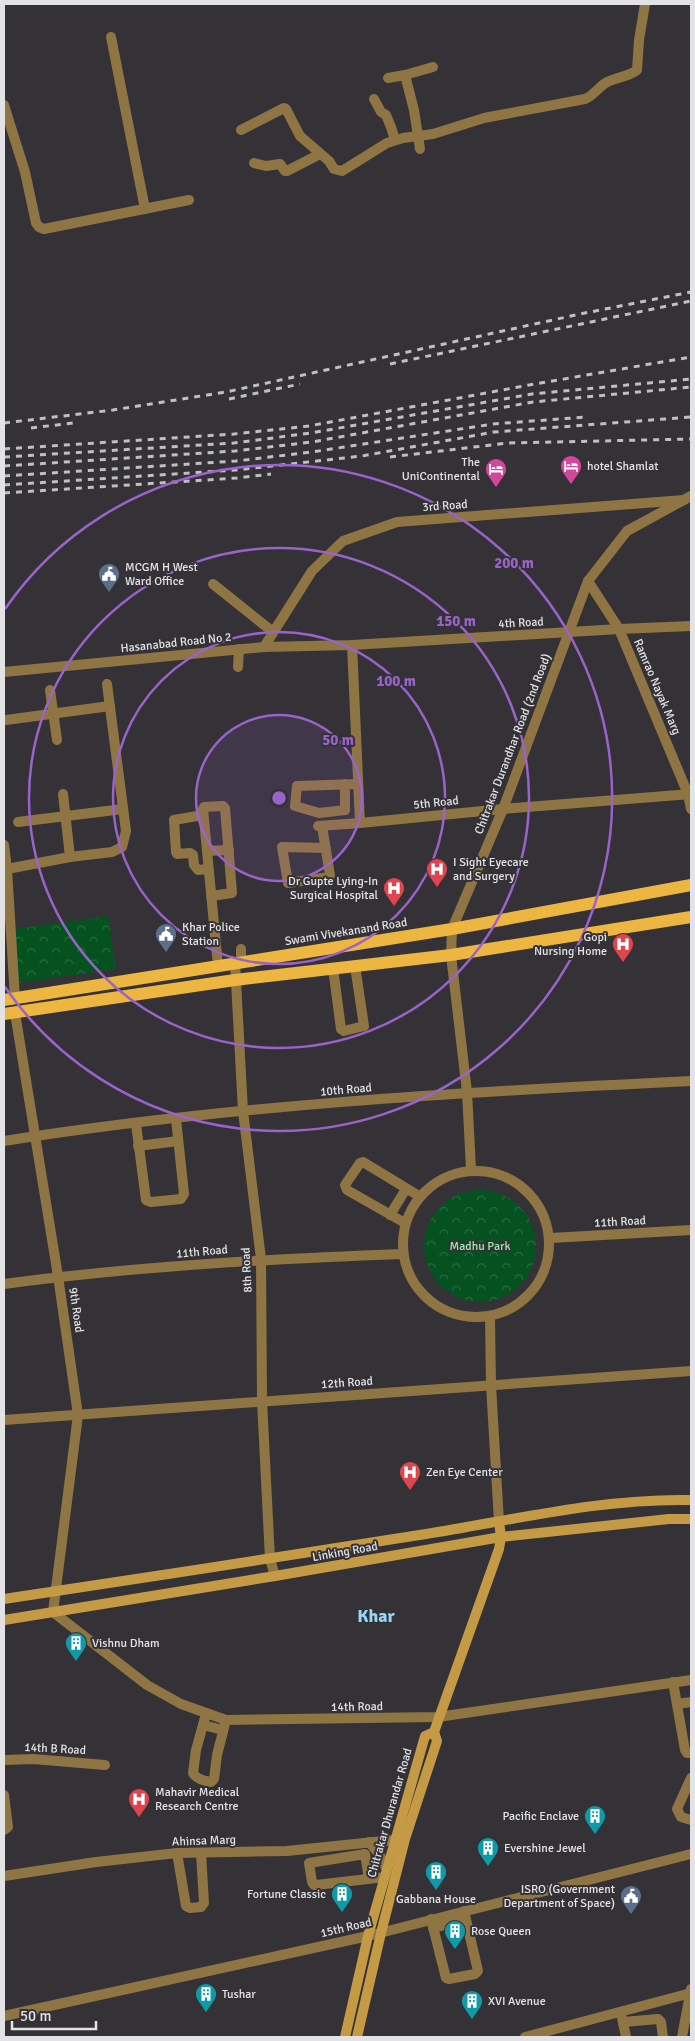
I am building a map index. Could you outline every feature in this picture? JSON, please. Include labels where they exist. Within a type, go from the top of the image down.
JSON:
[{"type":"main road","name":"Swami Vivekanand Road","points":[[9,999],[452,929],[691,885]]},
{"type":"main road","points":[[9,1014],[236,980],[451,955],[691,917]]},
{"type":"main road","points":[[278,956],[281,974]]},
{"type":"main road","name":"Linking Road","points":[[4,1599],[270,1559],[567,1510],[667,1500],[691,1500]]},
{"type":"main road","name":"Linking Road","points":[[4,1620],[501,1537],[669,1519],[691,1519]]},
{"type":"main road","points":[[499,1522],[501,1537]]},
{"type":"main road","name":"Chitrakar Dhurandar Road","points":[[345,2037],[368,1936],[425,1736],[434,1732],[499,1549],[501,1537]]},
{"type":"main road","points":[[357,2037],[405,1839],[437,1742],[434,1732]]},
{"type":"street","points":[[241,130],[284,108],[288,111],[300,136],[328,161],[334,169],[342,171],[394,140],[442,132],[484,118],[585,99],[594,95],[603,84],[632,74],[637,70],[639,40],[645,4]]},
{"type":"street","points":[[111,38],[145,209]]},
{"type":"street","points":[[388,78],[433,67]]},
{"type":"street","points":[[405,75],[414,110],[420,149]]},
{"type":"street","points":[[374,99],[381,112],[386,115],[394,140]]},
{"type":"street","points":[[4,105],[25,172],[36,223],[39,227],[44,229],[189,200]]},
{"type":"street","points":[[254,163],[266,166],[280,164],[287,171],[320,154]]},
{"type":"street","name":"Chitrakar Durandhar Road (2nd Road)","points":[[471,1169],[467,1092],[451,955],[452,929],[503,808],[588,581],[627,531],[688,498]]},
{"type":"street","name":"3rd Road","points":[[264,647],[312,571],[344,541],[397,522],[688,498]]},
{"type":"street","name":"Ramrao Nayak Marg","points":[[588,581],[619,629],[690,794],[691,809]]},
{"type":"street","points":[[213,584],[273,632]]},
{"type":"street","name":"4th Road","points":[[352,645],[691,626]]},
{"type":"street","points":[[352,645],[360,823]]},
{"type":"street","name":"Hasanabad Road No 2","points":[[4,672],[264,647],[352,645]]},
{"type":"street","points":[[238,668],[239,649]]},
{"type":"street","points":[[7,869],[70,857],[112,852],[122,847],[126,831],[107,684]]},
{"type":"street","points":[[50,690],[57,740]]},
{"type":"street","points":[[6,720],[110,706]]},
{"type":"street","points":[[345,784],[346,810],[319,814],[296,808],[296,786],[345,784],[358,784]]},
{"type":"street","points":[[63,794],[70,857]]},
{"type":"street","name":"5th Road","points":[[323,826],[503,808],[690,794]]},
{"type":"street","points":[[211,896],[232,893],[224,806],[204,807],[203,815],[207,851],[208,868],[218,966]]},
{"type":"street","points":[[18,822],[123,809]]},
{"type":"street","points":[[326,848],[282,847],[288,883],[329,877],[326,848],[323,826],[327,812]]},
{"type":"street","points":[[203,815],[175,819],[174,830],[177,854],[190,853],[193,856],[196,868],[208,868]]},
{"type":"street","points":[[4,845],[7,869],[9,999]]},
{"type":"street","points":[[207,851],[229,850]]},
{"type":"street","name":"8th Road","points":[[241,949],[236,980],[243,1111],[261,1259],[262,1401],[270,1559],[274,1576]]},
{"type":"street","points":[[332,968],[341,1029],[344,1030],[364,1026],[355,966]]},
{"type":"street","name":"9th Road","points":[[9,1014],[36,1136],[78,1415],[53,1612]]},
{"type":"street","name":"10th Road","points":[[4,1141],[243,1111],[467,1092],[691,1081]]},
{"type":"street","points":[[136,1124],[146,1200],[152,1202],[181,1199],[184,1194],[176,1119]]},
{"type":"street","points":[[138,1146],[178,1141]]},
{"type":"street","points":[[405,1223],[347,1190],[345,1186],[360,1163],[363,1162],[418,1196]]},
{"type":"street","points":[[471,1169],[509,1176],[538,1201],[551,1238],[545,1274],[523,1303],[490,1318],[460,1317],[433,1304],[413,1282],[403,1254],[405,1223],[418,1196],[442,1177],[471,1169]]},
{"type":"street","points":[[390,1215],[406,1189]]},
{"type":"street","name":"11th Road","points":[[551,1238],[691,1230]]},
{"type":"street","name":"11th Road","points":[[4,1284],[58,1276],[261,1259],[403,1254]]},
{"type":"street","points":[[490,1318],[491,1385],[499,1522]]},
{"type":"street","name":"12th Road","points":[[4,1420],[691,1371]]},
{"type":"street","name":"14th Road","points":[[53,1612],[147,1685],[214,1722],[438,1717],[691,1680]]},
{"type":"street","points":[[673,1682],[685,1750],[687,1753],[691,1753]]},
{"type":"street","points":[[677,1704],[691,1702]]},
{"type":"street","name":"14th B Road","points":[[4,1760],[105,1765]]},
{"type":"street","points":[[691,1778],[677,1809],[681,1817],[691,1820]]},
{"type":"street","points":[[4,1795],[8,1826],[4,1830]]},
{"type":"street","name":"Ahinsa Marg","points":[[4,1876],[96,1862],[177,1855],[355,1850],[369,1842],[405,1839]]},
{"type":"street","points":[[369,1842],[379,1854],[386,1874],[369,1879],[316,1886],[312,1883],[310,1862],[355,1850],[366,1854],[369,1879]]},
{"type":"street","name":"15th Road","points":[[4,2016],[381,1933],[432,1924],[691,1854]]},
{"type":"street","points":[[177,1855],[186,1906],[190,1908],[201,1907],[204,1903],[201,1855]]},
{"type":"street","points":[[432,1924],[446,1978],[475,1974],[478,1971],[465,1915]]},
{"type":"street","points":[[525,2037],[622,2017],[691,1992]]},
{"type":"street","points":[[682,2037],[691,1992]]},
{"type":"street","points":[[622,2017],[626,2037]]},
{"type":"street","points":[[622,2017],[658,2019],[661,2022],[663,2037]]},
{"type":"green space","points":[[108,916],[116,969],[18,983],[15,929]]},
{"type":"green space","name":"Madhu Park","points":[[480,1190],[501,1194],[520,1206],[532,1225],[536,1246],[532,1267],[520,1286],[501,1298],[480,1302],[459,1298],[440,1286],[428,1267],[424,1246],[428,1225],[440,1206],[459,1194]]},
{"type":"railway","points":[[4,423],[113,410],[226,392],[580,314],[691,292]]},
{"type":"railway","points":[[390,364],[691,301]]},
{"type":"railway","points":[[4,449],[234,434],[309,426],[691,357]]},
{"type":"railway","points":[[4,457],[234,443],[311,433],[532,394],[691,379]]},
{"type":"railway","points":[[229,399],[300,384]]},
{"type":"railway","points":[[4,466],[235,451],[312,442],[533,402],[691,387]]},
{"type":"railway","points":[[4,476],[236,461],[312,452],[493,424],[586,417]]},
{"type":"railway","points":[[4,485],[236,470],[362,456],[494,432],[691,417]]},
{"type":"railway","points":[[31,428],[73,423]]},
{"type":"railway","points":[[390,457],[508,443],[691,439]]},
{"type":"railway","points":[[4,493],[237,478],[271,474]]},
{"type":"place","name":"hotel Shamlat","points":[[571,485]]},
{"type":"place","name":"The UniContinental","points":[[496,488]]},
{"type":"place","name":"MCGM H West Ward Office","points":[[109,593]]},
{"type":"place","name":"I Sight Eyecare and Surgery","points":[[437,888]]},
{"type":"place","name":"Dr Gupte Lying-In Surgical Hospital","points":[[394,907]]},
{"type":"place","name":"Khar Police Station","points":[[166,953]]},
{"type":"place","name":"Gopi Nursing Home","points":[[623,963]]},
{"type":"place","name":"Zen Eye Center","points":[[410,1491]]},
{"type":"place","name":"Vishnu Dham","points":[[76,1662]]},
{"type":"place","name":"Mahavir Medical Research Centre","points":[[139,1818]]},
{"type":"place","name":"Pacific Enclave","points":[[595,1835]]},
{"type":"place","name":"Evershine Jewel","points":[[488,1867]]},
{"type":"place","name":"Gabbana House","points":[[436,1891]]},
{"type":"place","name":"Fortune Classic","points":[[342,1913]]},
{"type":"place","name":"ISRO (Government Department of Space)","points":[[631,1915]]},
{"type":"place","name":"Rose Queen","points":[[455,1950]]},
{"type":"place","name":"Tushar","points":[[206,2013]]},
{"type":"place","name":"XVI Avenue","points":[[472,2020]]},
{"type":"district","name":"Khar","points":[[376,1616]]}]
